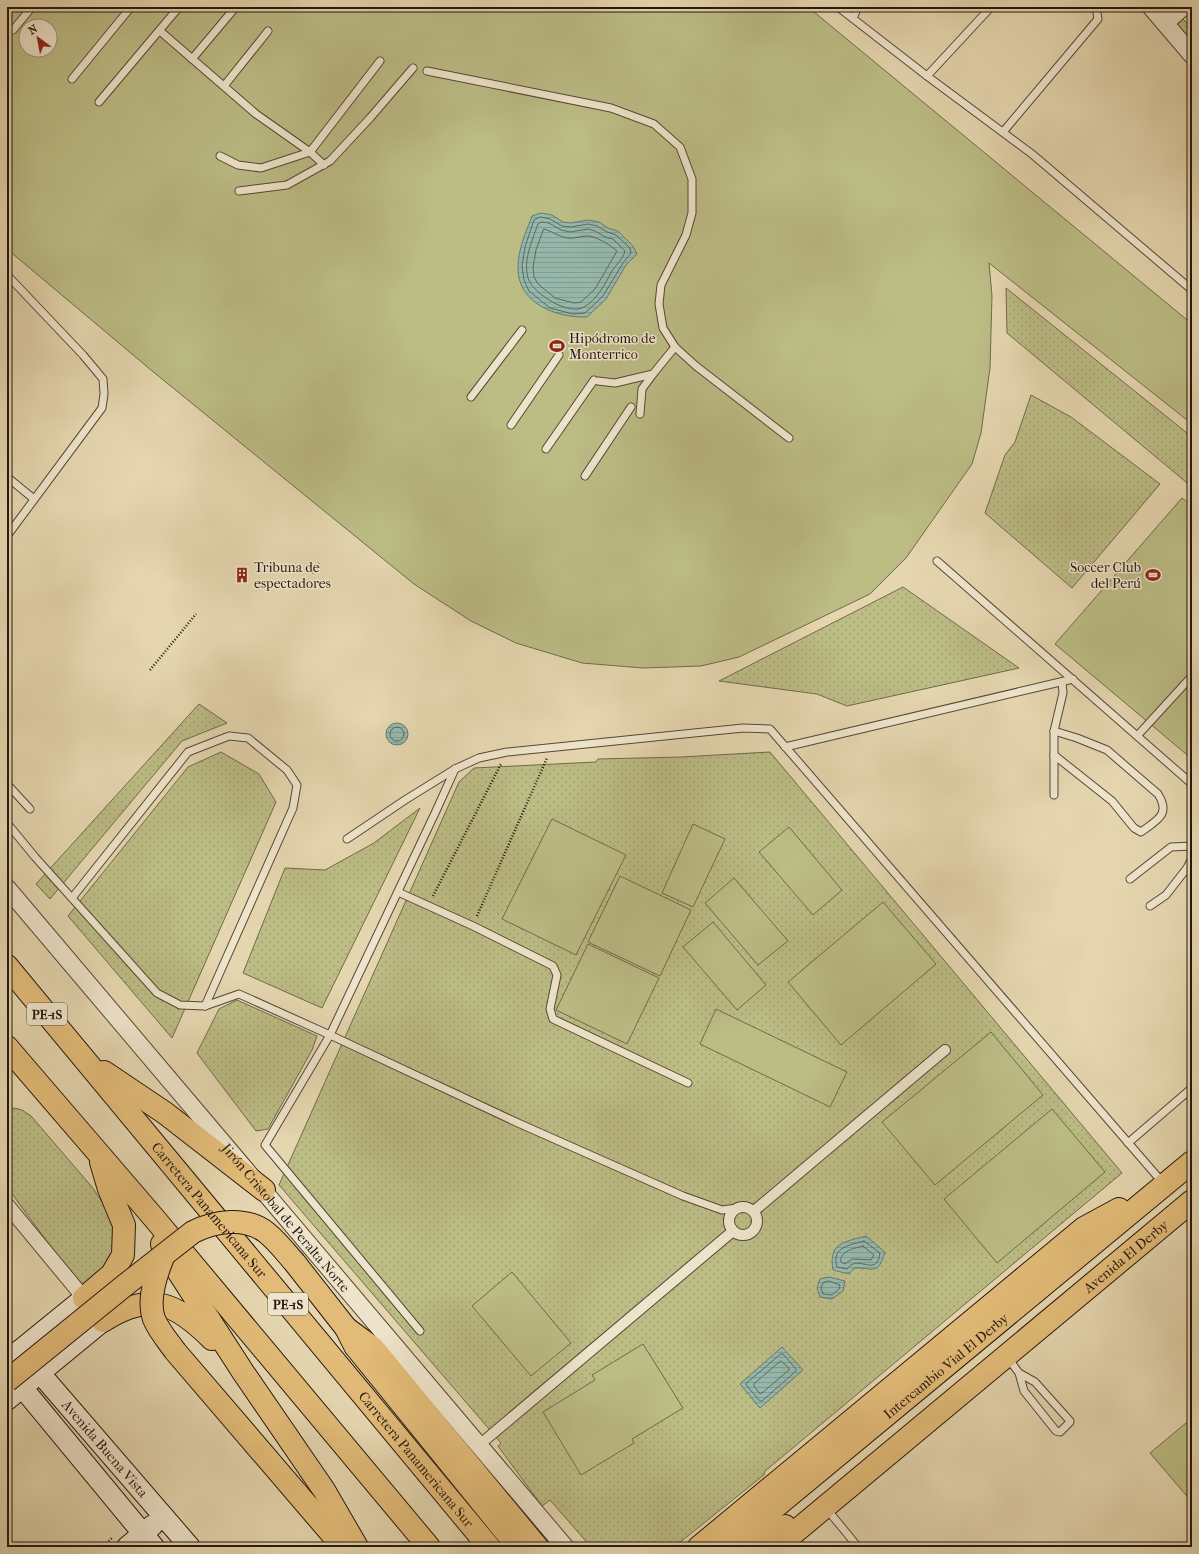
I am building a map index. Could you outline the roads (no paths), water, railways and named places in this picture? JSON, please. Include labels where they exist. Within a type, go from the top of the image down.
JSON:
[{"type":"main road","name":"Carretera Panamericana Sur","points":[[7,966],[489,1547]]},
{"type":"main road","points":[[7,1047],[154,1218],[429,1547]]},
{"type":"main road","points":[[88,1062],[120,1081],[165,1112],[264,1190]]},
{"type":"main road","points":[[13,1356],[112,1274],[122,1255],[124,1225],[109,1189],[98,1154]]},
{"type":"main road","points":[[698,1547],[1084,1228],[1164,1185],[1192,1162]]},
{"type":"main road","name":"Intercambio Vial El Derby","points":[[727,1547],[1164,1185]]},
{"type":"main road","name":"Avenida El Derby","points":[[1078,1297],[1192,1201]]},
{"type":"main road","points":[[154,1218],[163,1248],[243,1372],[324,1490],[369,1547]]},
{"type":"main road","points":[[12,1389],[164,1255],[193,1232],[204,1227],[225,1222],[255,1226],[266,1232],[278,1243],[346,1328],[355,1346],[518,1547]]},
{"type":"main road","points":[[164,1255],[155,1280],[152,1308],[154,1320],[161,1332],[175,1351],[343,1547]]},
{"type":"main road","points":[[777,1547],[1006,1355],[1078,1297]]},
{"type":"main road","points":[[760,1547],[1016,1332],[1078,1297]]},
{"type":"main road","points":[[12,1389],[39,1373],[103,1321],[116,1313],[136,1305],[156,1304],[178,1310],[196,1323],[243,1372]]},
{"type":"main road","points":[[346,1328],[373,1348],[537,1547]]},
{"type":"main road","name":"Avenida Buena Vista","points":[[13,1356],[39,1373],[190,1547]]},
{"type":"main road","name":"Avenida Buena Vista","points":[[7,1369],[12,1389],[148,1540]]},
{"type":"main road","points":[[324,1490],[357,1547]]},
{"type":"main road","points":[[127,1547],[148,1540],[164,1516]]},
{"type":"street","points":[[1151,7],[1192,55]]},
{"type":"street","points":[[1165,23],[1185,11]]},
{"type":"street","name":"Jirón Cristobal de Peralta Norte","points":[[7,888],[245,1170],[264,1190],[402,1352],[478,1446],[565,1547]]},
{"type":"street","points":[[754,1211],[945,1050]]},
{"type":"street","points":[[7,1205],[84,1298]]},
{"type":"street","points":[[746,1207],[754,1211],[758,1219],[754,1231],[746,1236],[736,1234],[730,1227],[729,1218],[737,1208],[746,1207]]},
{"type":"street","points":[[478,1446],[733,1230]]},
{"type":"lane","points":[[13,30],[32,7]]},
{"type":"lane","points":[[72,79],[131,7]]},
{"type":"lane","points":[[99,102],[179,7]]},
{"type":"lane","points":[[838,7],[927,76],[1032,154],[1192,290]]},
{"type":"lane","points":[[853,18],[858,7]]},
{"type":"lane","points":[[927,76],[991,7]]},
{"type":"lane","points":[[1003,132],[1098,19],[1096,7]]},
{"type":"lane","points":[[192,59],[234,9]]},
{"type":"lane","points":[[160,31],[256,114],[310,152],[324,165]]},
{"type":"lane","points":[[224,86],[268,31]]},
{"type":"lane","points":[[220,156],[238,165],[261,168],[310,152],[380,60]]},
{"type":"lane","points":[[239,191],[287,185],[330,161],[370,118],[413,68]]},
{"type":"lane","points":[[427,71],[611,108],[654,124],[680,147],[692,179],[692,213],[686,235],[661,285],[660,304],[663,328],[675,347],[696,366],[788,438]]},
{"type":"lane","points":[[7,275],[84,355],[103,379],[104,394],[102,408],[7,536]]},
{"type":"lane","points":[[471,397],[522,330]]},
{"type":"lane","points":[[640,414],[642,389],[675,347]]},
{"type":"lane","points":[[511,425],[559,355]]},
{"type":"lane","points":[[546,449],[596,380],[616,383],[653,374]]},
{"type":"lane","points":[[585,476],[631,407]]},
{"type":"lane","points":[[7,477],[34,499]]},
{"type":"lane","points":[[937,561],[1138,735],[1192,784]]},
{"type":"lane","points":[[1138,735],[1192,676]]},
{"type":"lane","points":[[785,747],[1073,679]]},
{"type":"lane","points":[[1054,795],[1054,731],[1063,693],[1062,682]]},
{"type":"lane","points":[[347,839],[455,769],[478,758],[507,752],[743,728],[770,729],[1164,1185]]},
{"type":"lane","points":[[1054,731],[1107,750],[1158,794],[1163,803],[1163,811],[1158,820],[1141,832],[1134,828],[1112,801],[1054,755]]},
{"type":"lane","points":[[72,898],[188,752],[229,736],[248,738],[288,770],[297,785],[293,808],[205,1006]]},
{"type":"lane","points":[[420,1331],[265,1145],[330,1035],[455,769]]},
{"type":"lane","points":[[7,784],[30,809]]},
{"type":"lane","points":[[7,822],[72,898],[157,993],[180,1005],[205,1006],[240,994],[518,1123],[676,1193],[722,1210],[737,1208]]},
{"type":"lane","points":[[1130,878],[1171,847],[1192,846]]},
{"type":"lane","points":[[1150,906],[1166,895],[1187,868],[1192,858]]},
{"type":"lane","points":[[398,892],[473,926],[553,966],[558,975],[550,1009],[553,1019],[688,1083]]},
{"type":"lane","points":[[1128,1143],[1192,1088]]},
{"type":"lane","points":[[1006,1355],[1019,1373],[1024,1391],[1056,1431],[1060,1432],[1070,1421],[1035,1382],[1019,1373]]},
{"type":"lane","points":[[825,1506],[858,1547]]},
{"type":"water","points":[[541,213],[552,215],[563,222],[571,223],[588,220],[599,222],[608,228],[618,231],[633,246],[637,254],[626,265],[606,299],[587,317],[563,315],[540,306],[531,299],[519,280],[518,260],[523,241],[532,216]]},
{"type":"water","points":[[397,723],[405,726],[408,734],[405,742],[397,745],[389,742],[386,734],[389,726]]},
{"type":"water","points":[[866,1236],[885,1252],[880,1265],[874,1269],[854,1268],[849,1274],[833,1270],[832,1261],[835,1249],[845,1242]]},
{"type":"water","points":[[829,1277],[845,1281],[843,1291],[832,1299],[820,1297],[817,1288],[820,1279]]},
{"type":"water","points":[[782,1347],[803,1370],[760,1408],[740,1384]]},
{"type":"place","name":"Hipódromo de Monterrico","points":[[557,346]]},
{"type":"place","name":"Tribuna de espectadores","points":[[242,575]]},
{"type":"place","name":"Soccer Club del Perú","points":[[1153,575]]}]
